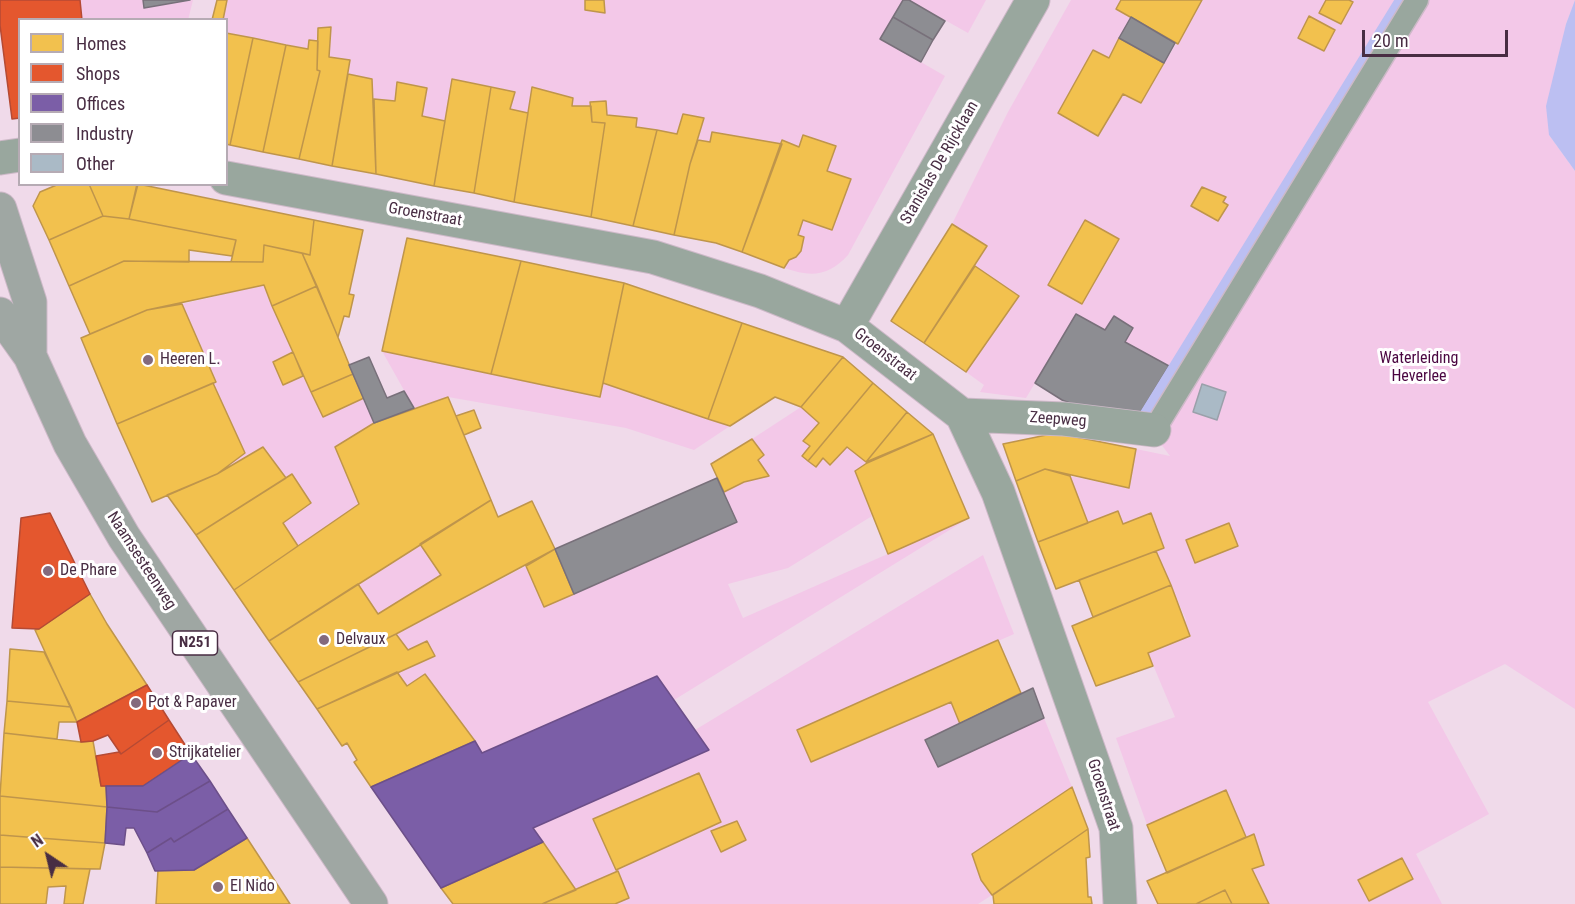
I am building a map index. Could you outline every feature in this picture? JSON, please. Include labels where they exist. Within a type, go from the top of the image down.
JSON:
[{"type":"main road","name":"Naamsesteenweg","points":[[0,209],[30,302],[30,356]]},
{"type":"main road","name":"Naamsesteenweg","points":[[0,314],[30,356],[70,444],[124,537],[371,904]]},
{"type":"street","name":"Stanislas De Rijcklaan","points":[[847,326],[1033,0]]},
{"type":"street","points":[[0,158],[18,155]]},
{"type":"street","name":"Groenstraat","points":[[228,178],[653,257],[760,291],[847,326],[962,415],[998,492],[1116,828],[1120,904]]},
{"type":"street","name":"Zeepweg","points":[[962,415],[1064,419],[1154,430]]},
{"type":"lane","points":[[1154,430],[1417,0]]},
{"type":"green space","points":[[80,0],[143,0],[144,8],[193,0],[188,18],[82,18]]},
{"type":"green space","points":[[227,0],[585,0],[586,10],[605,13],[604,0],[903,0],[881,39],[945,76],[848,255],[833,268],[811,274],[784,268],[802,248],[804,237],[798,235],[803,220],[832,230],[850,179],[827,171],[836,146],[803,135],[799,147],[783,141],[782,144],[712,132],[710,142],[698,140],[703,118],[683,114],[677,134],[636,127],[637,118],[607,115],[605,101],[591,102],[591,106],[572,106],[528,113],[510,109],[514,91],[452,79],[445,121],[422,116],[427,88],[398,82],[395,101],[374,99],[372,80],[348,74],[350,60],[329,57],[330,27],[318,41],[309,40],[308,49],[228,33],[228,18],[223,18]]},
{"type":"green space","points":[[909,0],[986,0],[968,33]]},
{"type":"green space","name":"Waterleiding Heverlee","points":[[1071,0],[1121,0],[1131,17],[1109,58],[1093,50],[1059,113],[1098,136],[1123,94],[1141,103],[1202,0],[1575,0],[1566,24],[1549,135],[1575,171],[1575,709],[1505,664],[1428,702],[1489,814],[1416,854],[1442,904],[1269,904],[1252,869],[1264,864],[1254,834],[1246,837],[1226,790],[1147,825],[1116,738],[1175,717],[1148,653],[1190,635],[1184,621],[1186,620],[1156,551],[1164,548],[1151,513],[1123,524],[1118,511],[1088,523],[1070,476],[1129,488],[1136,449],[1170,456],[1139,415],[1169,366],[1125,342],[1133,328],[1114,316],[1105,330],[1076,314],[1026,398],[980,392],[984,385],[966,372],[1019,296],[975,266],[987,246],[952,224],[1008,112]],"holes":[[[1086,220],[1119,239],[1081,304],[1048,285]],[[1229,524],[1195,563],[1186,540]],[[1412,878],[1369,901],[1358,880]]]},
{"type":"green space","points":[[264,285],[293,352],[273,362],[283,385],[303,376],[323,417],[364,398],[374,423],[335,447],[359,504],[298,546],[283,523],[311,503],[292,475],[286,478],[264,447],[217,474],[245,453],[213,383],[216,381],[182,304]]},
{"type":"green space","points":[[382,351],[600,396],[603,383],[730,426],[694,450],[626,428],[448,397],[414,408]]},
{"type":"green space","points":[[801,407],[819,423],[803,441],[810,446],[802,456],[816,467],[823,458],[831,465],[847,447],[867,463],[855,471],[872,516],[788,568],[728,584],[743,618],[969,518],[674,700],[657,676],[482,753],[426,675],[407,686],[397,672],[434,656],[427,642],[408,650],[396,634],[526,566],[544,607],[736,522],[724,492],[744,482],[768,476],[758,460],[763,455],[752,439]]},
{"type":"green space","points":[[420,544],[441,575],[378,614],[358,584]]},
{"type":"green space","points":[[983,555],[1014,634],[797,730],[812,762],[951,702],[960,724],[925,740],[938,767],[1044,718],[1072,787],[972,854],[981,880],[992,895],[978,904],[615,904],[629,898],[618,871],[576,890],[533,828],[708,750],[695,730]],"holes":[[[699,773],[721,822],[616,870],[593,819]],[[737,821],[746,840],[721,852],[712,831]]]},
{"type":"water","points":[[1575,0],[1575,171],[1549,135],[1546,106],[1566,24]]},
{"type":"building: Homes","points":[[217,0],[227,0],[223,18],[212,18]]},
{"type":"building: Homes","points":[[585,0],[604,0],[605,13],[585,10]]},
{"type":"building: Homes","points":[[1121,0],[1202,0],[1178,44],[1116,9]]},
{"type":"building: Homes","points":[[1326,0],[1353,2],[1341,24],[1319,13]]},
{"type":"building: Homes","points":[[1309,16],[1335,30],[1324,51],[1298,38]]},
{"type":"building: Homes","points":[[331,27],[329,57],[350,60],[332,166],[299,159],[320,71],[317,70],[318,28]]},
{"type":"building: Homes","points":[[228,33],[253,38],[230,145],[228,144]]},
{"type":"building: Homes","points":[[253,38],[286,45],[263,152],[230,145]]},
{"type":"building: Homes","points":[[1119,38],[1164,63],[1141,103],[1123,94],[1098,136],[1058,113],[1093,50],[1109,58]]},
{"type":"building: Homes","points":[[309,40],[318,41],[317,70],[320,71],[299,159],[263,152],[286,45],[308,49]]},
{"type":"building: Homes","points":[[348,74],[372,79],[376,174],[332,166]]},
{"type":"building: Homes","points":[[452,79],[491,87],[474,193],[434,186]]},
{"type":"building: Homes","points":[[397,82],[427,88],[422,116],[445,121],[434,186],[376,174],[374,99],[395,101]]},
{"type":"building: Homes","points":[[491,87],[515,92],[510,109],[528,113],[514,202],[474,193]]},
{"type":"building: Homes","points":[[532,87],[573,98],[572,106],[591,106],[592,122],[605,123],[591,217],[514,202]]},
{"type":"building: Homes","points":[[606,101],[607,115],[637,118],[636,127],[657,130],[633,226],[591,217],[605,123],[592,122],[590,102]]},
{"type":"building: Homes","points":[[683,114],[704,118],[690,164],[674,235],[633,226],[657,130],[677,134]]},
{"type":"building: Homes","points":[[712,132],[782,144],[742,252],[716,243],[674,235],[690,164],[698,140],[710,142]]},
{"type":"building: Homes","points":[[803,135],[836,146],[827,171],[851,179],[832,230],[803,220],[798,235],[804,237],[801,251],[789,260],[784,268],[742,252],[782,140],[799,147]]},
{"type":"building: Homes","points":[[54,186],[90,186],[103,216],[49,240],[33,206],[40,192]]},
{"type":"building: Homes","points":[[90,186],[137,186],[129,219],[103,216]]},
{"type":"building: Homes","points":[[137,186],[148,186],[314,220],[310,255],[264,245],[263,262],[231,262],[236,240],[129,219]]},
{"type":"building: Homes","points":[[1202,187],[1226,197],[1223,202],[1228,205],[1218,221],[1191,206]]},
{"type":"building: Homes","points":[[103,216],[236,240],[232,256],[189,250],[189,262],[124,261],[69,286],[49,240]]},
{"type":"building: Homes","points":[[314,220],[363,230],[349,294],[354,295],[349,317],[344,316],[338,337],[302,253],[310,255]]},
{"type":"building: Homes","points":[[1085,220],[1119,239],[1082,304],[1048,285]]},
{"type":"building: Homes","points":[[952,224],[987,246],[924,343],[891,321]]},
{"type":"building: Homes","points":[[407,238],[521,261],[491,374],[382,351]]},
{"type":"building: Homes","points":[[264,245],[302,253],[317,286],[272,306],[264,285],[147,310],[90,334],[69,286],[124,261],[263,262]]},
{"type":"building: Homes","points":[[521,261],[624,283],[600,397],[491,374]]},
{"type":"building: Homes","points":[[975,266],[1019,296],[966,372],[924,343]]},
{"type":"building: Homes","points":[[624,283],[742,323],[708,419],[603,383]]},
{"type":"building: Homes","points":[[317,286],[353,374],[311,392],[272,306]]},
{"type":"building: Homes","name":"Heeren L.","points":[[182,304],[216,382],[117,424],[81,338],[147,310]]},
{"type":"building: Homes","points":[[742,323],[843,357],[801,407],[775,397],[730,426],[708,419]]},
{"type":"building: Homes","points":[[293,352],[303,376],[283,385],[273,362]]},
{"type":"building: Homes","points":[[843,357],[873,383],[808,461],[802,456],[810,446],[803,441],[819,423],[801,407]]},
{"type":"building: Homes","points":[[353,374],[364,398],[323,417],[311,392]]},
{"type":"building: Homes","points":[[213,383],[245,453],[217,474],[152,502],[117,424]]},
{"type":"building: Homes","points":[[873,383],[907,412],[866,462],[847,447],[830,465],[823,458],[816,467],[808,461]]},
{"type":"building: Homes","points":[[448,397],[491,500],[269,641],[234,590],[359,504],[335,447],[374,423]]},
{"type":"building: Homes","points":[[474,410],[481,428],[464,435],[456,416]]},
{"type":"building: Homes","points":[[907,412],[933,434],[866,462]]},
{"type":"building: Homes","points":[[1056,433],[1136,449],[1129,488],[1045,469],[1016,481],[1003,444]]},
{"type":"building: Homes","points":[[933,434],[969,518],[888,554],[855,471],[867,463]]},
{"type":"building: Homes","points":[[752,439],[764,455],[758,460],[769,476],[744,482],[724,492],[711,464]]},
{"type":"building: Homes","points":[[263,447],[286,478],[196,535],[167,495],[217,474]]},
{"type":"building: Homes","points":[[1045,469],[1070,476],[1088,523],[1038,542],[1016,481]]},
{"type":"building: Homes","points":[[292,474],[311,503],[283,523],[298,546],[234,590],[196,535]]},
{"type":"building: Homes","points":[[491,500],[498,517],[532,501],[555,549],[396,634],[298,682],[269,641],[358,584],[378,614],[441,575],[420,544]]},
{"type":"building: Homes","points":[[1118,511],[1123,524],[1151,513],[1164,548],[1056,589],[1038,542]]},
{"type":"building: Homes","points":[[1229,523],[1238,546],[1195,563],[1186,540]]},
{"type":"building: Homes","points":[[555,549],[574,594],[544,607],[526,566]]},
{"type":"building: Homes","points":[[1156,551],[1171,585],[1093,617],[1079,580]]},
{"type":"building: Homes","points":[[1171,585],[1190,636],[1148,653],[1153,666],[1096,686],[1072,626]]},
{"type":"building: Homes","points":[[90,594],[147,685],[77,722],[35,630]]},
{"type":"building: Homes","points":[[396,634],[408,650],[427,641],[435,656],[317,709],[298,682]]},
{"type":"building: Homes","points":[[998,640],[1021,693],[960,724],[951,702],[811,762],[797,730]]},
{"type":"building: Homes","points":[[10,649],[44,652],[71,707],[7,701]]},
{"type":"building: Homes","points":[[397,672],[407,686],[425,674],[475,741],[371,787],[354,762],[357,760],[347,743],[342,746],[317,709]]},
{"type":"building: Homes","points":[[7,701],[71,707],[77,722],[59,722],[57,739],[4,733]]},
{"type":"building: Homes","points":[[4,733],[81,742],[93,741],[101,786],[106,786],[107,807],[0,796]]},
{"type":"building: Homes","points":[[699,773],[721,822],[616,870],[593,819]]},
{"type":"building: Homes","points":[[1072,787],[1088,829],[992,895],[981,880],[972,854]]},
{"type":"building: Homes","points":[[1226,790],[1246,837],[1167,873],[1147,825]]},
{"type":"building: Homes","points":[[0,796],[107,807],[105,843],[0,835]]},
{"type":"building: Homes","points":[[737,821],[746,840],[721,852],[711,831]]},
{"type":"building: Homes","points":[[1088,829],[1090,857],[1086,858],[1088,897],[1091,897],[1092,904],[994,904],[993,895]]},
{"type":"building: Homes","points":[[1254,834],[1264,865],[1252,869],[1269,904],[1232,904],[1225,890],[1196,904],[1158,904],[1147,881]]},
{"type":"building: Homes","points":[[0,835],[105,843],[100,869],[0,867]]},
{"type":"building: Homes","name":"El Nido","points":[[247,838],[290,904],[156,904],[158,870],[194,870]]},
{"type":"building: Homes","points":[[543,842],[576,890],[542,904],[453,904],[441,888]]},
{"type":"building: Homes","points":[[1402,858],[1413,879],[1369,901],[1358,880]]},
{"type":"building: Homes","points":[[0,867],[90,869],[83,904],[64,904],[66,886],[48,887],[46,904],[0,904]]},
{"type":"building: Homes","points":[[618,871],[629,898],[615,904],[542,904]]},
{"type":"building: Homes","points":[[1225,890],[1232,904],[1196,904]]},
{"type":"building: Shops","points":[[0,0],[80,0],[82,18],[18,18],[18,118],[12,119],[0,25]]},
{"type":"building: Shops","name":"De Phare","points":[[50,513],[90,594],[39,629],[12,628],[21,518]]},
{"type":"building: Shops","name":"Pot & Papaver","points":[[147,685],[169,720],[121,754],[108,735],[93,741],[81,742],[77,722]]},
{"type":"building: Shops","name":"Strijkatelier","points":[[169,720],[191,754],[143,786],[101,786],[96,756],[119,752],[121,754]]},
{"type":"building: Offices","points":[[657,676],[709,750],[533,828],[543,842],[441,888],[371,787],[475,741],[482,753]]},
{"type":"building: Offices","points":[[191,754],[210,781],[157,812],[107,807],[106,786],[143,786]]},
{"type":"building: Offices","points":[[210,781],[228,809],[174,842],[171,838],[147,853],[134,828],[126,828],[124,845],[105,843],[107,807],[157,812]]},
{"type":"building: Offices","points":[[228,809],[247,838],[194,870],[155,871],[147,853],[171,838],[174,842]]},
{"type":"building: Industry","points":[[143,0],[190,0],[144,8]]},
{"type":"building: Industry","points":[[903,0],[909,0],[945,21],[933,40],[893,17]]},
{"type":"building: Industry","points":[[893,17],[933,40],[921,62],[880,39]]},
{"type":"building: Industry","points":[[1131,17],[1175,43],[1164,63],[1119,38]]},
{"type":"building: Industry","points":[[1076,314],[1105,330],[1114,316],[1133,328],[1125,342],[1169,366],[1139,415],[1080,407],[1062,400],[1035,383]]},
{"type":"building: Industry","points":[[369,357],[387,398],[404,391],[414,408],[374,423],[349,365]]},
{"type":"building: Industry","points":[[717,478],[737,522],[574,594],[555,549]]},
{"type":"building: Industry","points":[[1033,688],[1044,718],[938,767],[925,740]]},
{"type":"building: Other","points":[[1202,384],[1226,392],[1217,420],[1193,412]]},
{"type":"waterway","points":[[1147,415],[1403,0]]},
{"type":"place","name":"Heeren L.","points":[[148,360]]},
{"type":"place","name":"De Phare","points":[[48,571]]},
{"type":"place","name":"Delvaux","points":[[324,640]]},
{"type":"place","name":"Pot & Papaver","points":[[136,703]]},
{"type":"place","name":"Strijkatelier","points":[[157,753]]},
{"type":"place","name":"El Nido","points":[[218,887]]}]
